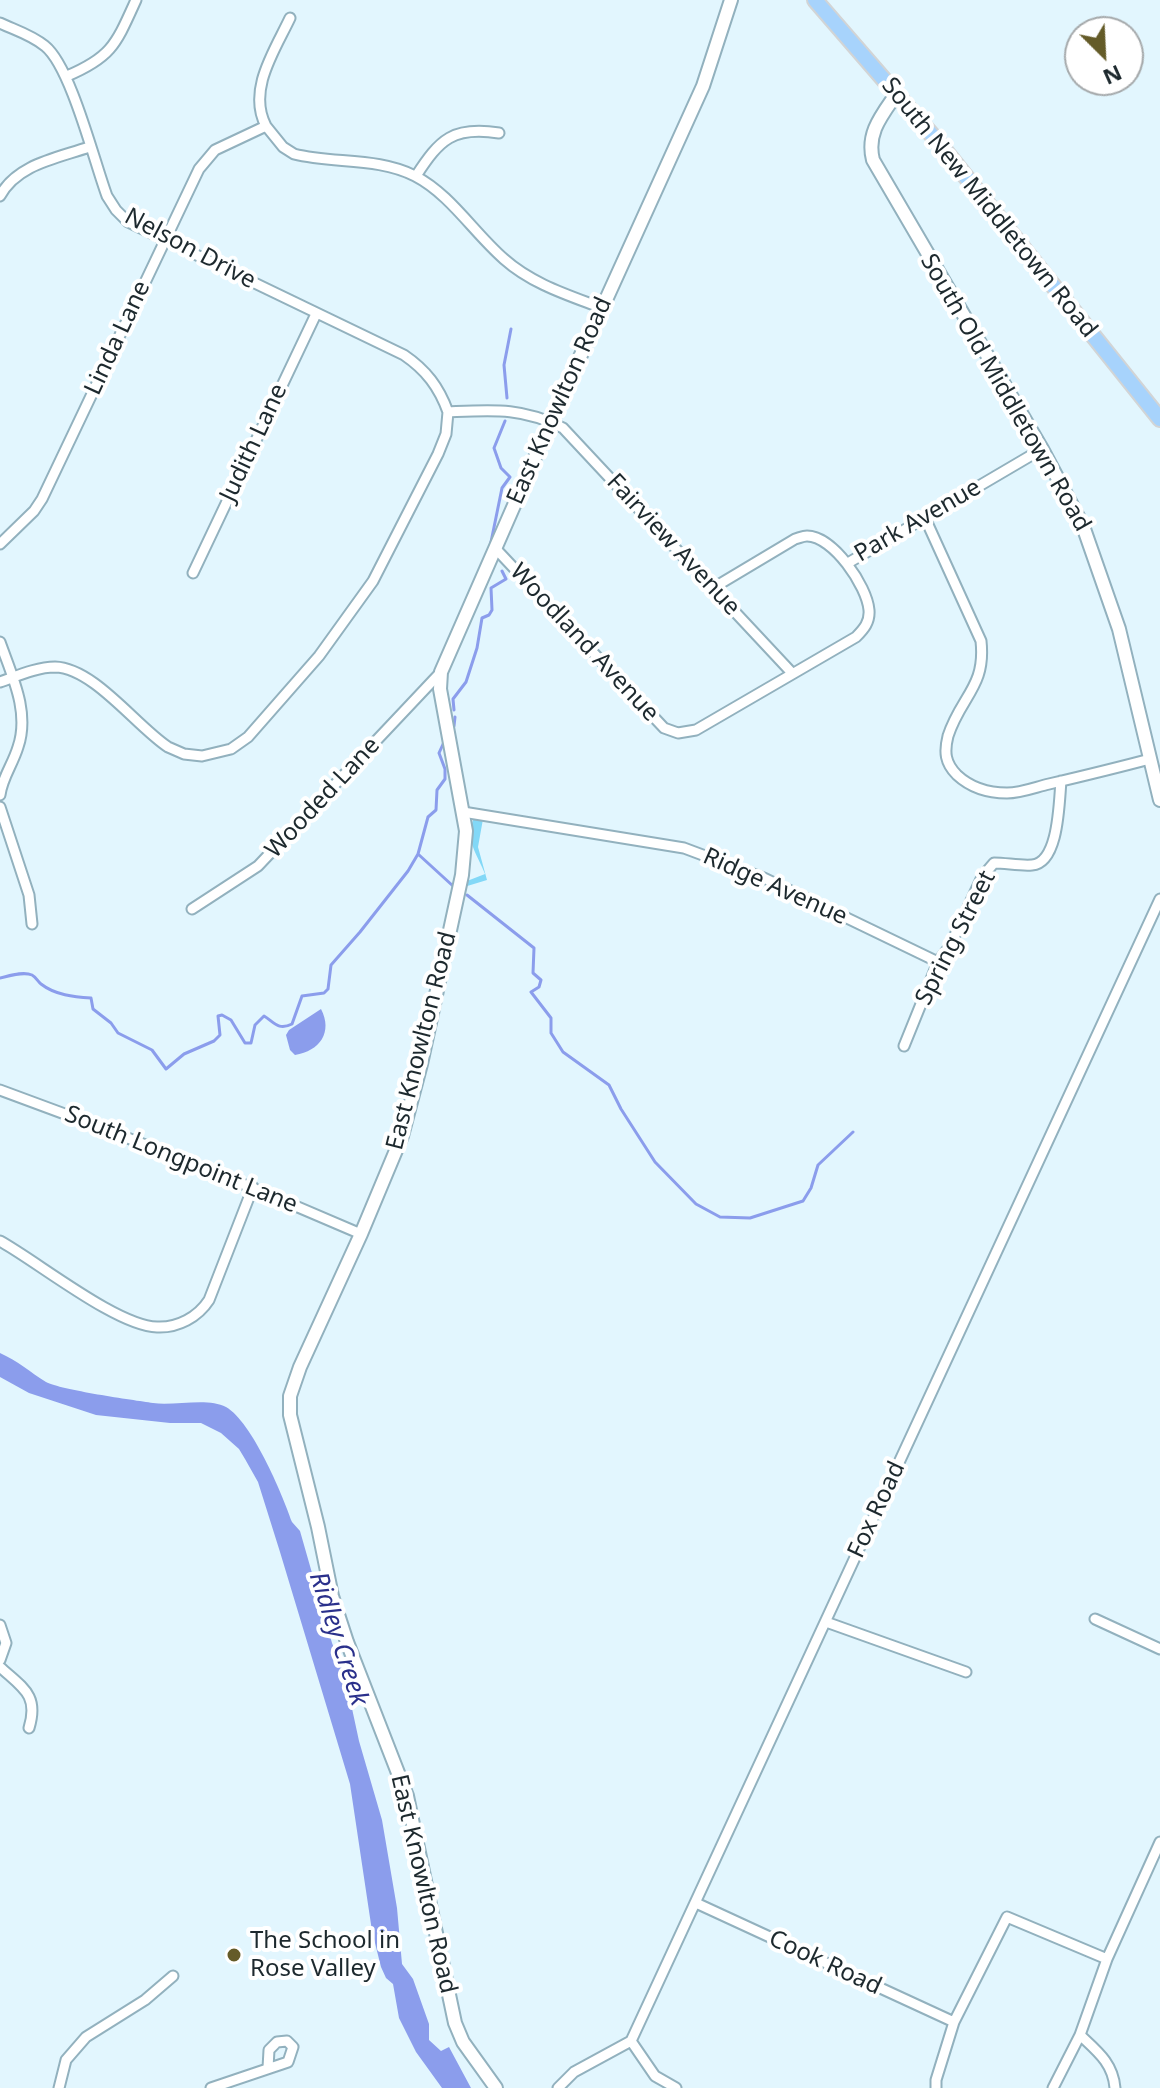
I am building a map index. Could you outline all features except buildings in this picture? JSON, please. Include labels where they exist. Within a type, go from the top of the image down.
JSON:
[{"type":"main road","name":"East Knowlton Road","points":[[496,2088],[471,2055],[455,2023],[407,1796],[332,1596],[290,1415],[290,1396],[402,1136],[464,864],[467,842],[440,689],[441,672],[703,86],[731,0]]},
{"type":"main road","name":"South New Middletown Road","points":[[815,0],[897,93],[1160,419]]},
{"type":"main road","name":"South Old Middletown Road","points":[[897,93],[874,129],[870,144],[873,160],[1079,517],[1119,629],[1160,800]]},
{"type":"street","points":[[67,76],[93,65],[107,54],[136,0]]},
{"type":"street","points":[[290,18],[260,88],[258,104],[266,126],[283,147],[294,154],[385,166],[416,176],[517,269],[542,284],[602,308]]},
{"type":"street","name":"Nelson Drive","points":[[0,23],[45,46],[67,76],[107,196],[128,222],[404,355],[421,367],[435,383],[448,412]]},
{"type":"street","name":"Linda Lane","points":[[0,544],[42,499],[199,169],[209,155],[222,146],[266,126]]},
{"type":"street","points":[[416,176],[431,152],[449,137],[473,130],[499,133]]},
{"type":"street","points":[[0,196],[13,178],[28,168],[89,147]]},
{"type":"street","name":"Judith Lane","points":[[193,573],[316,314]]},
{"type":"street","points":[[0,682],[57,667],[73,671],[89,680],[168,747],[184,754],[202,756],[231,749],[248,737],[312,664],[373,581],[438,454],[446,434],[448,412],[503,409],[551,421]]},
{"type":"street","name":"Fairview Avenue","points":[[551,421],[563,428],[792,673]]},
{"type":"street","name":"Park Avenue","points":[[713,588],[795,539],[809,536],[825,543],[848,563],[1042,449]]},
{"type":"street","points":[[925,518],[981,641],[984,662],[955,720],[944,756],[951,769],[964,781],[983,791],[1009,793],[1150,759]]},
{"type":"street","name":"Woodland Avenue","points":[[495,548],[664,728],[678,733],[696,730],[856,637],[866,627],[869,612],[867,599],[848,563]]},
{"type":"street","points":[[0,642],[20,702],[23,726],[18,749],[0,795]]},
{"type":"street","name":"Wooded Lane","points":[[192,909],[258,866],[441,672]]},
{"type":"street","name":"Spring Street","points":[[904,1046],[938,962],[950,946],[982,877],[994,863],[1035,865],[1044,859],[1053,845],[1061,781]]},
{"type":"street","points":[[0,807],[29,895],[32,924]]},
{"type":"street","name":"Ridge Avenue","points":[[463,812],[684,848],[764,878],[938,962]]},
{"type":"street","name":"Fox Road","points":[[631,2041],[1160,899]]},
{"type":"street","name":"South Longpoint Lane","points":[[0,1090],[55,1108],[361,1234]]},
{"type":"street","points":[[0,1241],[107,1308],[136,1322],[157,1327],[180,1323],[200,1313],[209,1300],[253,1187]]},
{"type":"street","points":[[1095,1619],[1160,1649]]},
{"type":"street","points":[[826,1622],[966,1672]]},
{"type":"street","points":[[0,1625],[6,1643],[0,1660]]},
{"type":"street","points":[[0,1667],[30,1698],[34,1711],[29,1728]]},
{"type":"street","points":[[1053,2088],[1080,2035],[1107,1959],[1160,1842]]},
{"type":"street","name":"Cook Road","points":[[696,1903],[954,2022]]},
{"type":"street","points":[[936,2088],[954,2022],[1007,1917],[1107,1959]]},
{"type":"street","points":[[59,2088],[66,2060],[86,2037],[145,2000],[173,1976]]},
{"type":"street","points":[[1080,2035],[1106,2060],[1114,2077],[1115,2088]]},
{"type":"street","points":[[558,2088],[574,2072],[631,2041],[655,2076],[676,2088]]},
{"type":"street","points":[[211,2088],[268,2068]]},
{"type":"shaded area","points":[[474,818],[483,819],[478,847],[487,880],[464,887],[467,881],[485,874],[471,840]]},
{"type":"shaded area","points":[[321,1009],[326,1025],[322,1039],[311,1049],[295,1055],[290,1050],[286,1035]]},
{"type":"shaded area","points":[[0,1353],[46,1382],[66,1388],[153,1403],[219,1404],[236,1415],[256,1442],[292,1522],[300,1531],[332,1643],[345,1676],[359,1741],[382,1820],[397,1908],[402,1964],[413,1979],[429,2024],[429,2040],[441,2051],[449,2047],[471,2088],[442,2088],[416,2052],[399,2018],[393,1984],[381,1967],[372,1931],[350,1784],[258,1482],[239,1449],[221,1433],[201,1423],[96,1415],[29,1393],[0,1377]]},
{"type":"waterway","points":[[507,398],[504,365],[511,329]]},
{"type":"waterway","points":[[491,542],[502,488],[510,477],[501,468],[494,448],[505,421]]},
{"type":"waterway","points":[[454,710],[453,699],[466,682],[477,648],[482,618],[492,610],[491,588],[506,579],[502,571]]},
{"type":"waterway","points":[[454,726],[455,717]]},
{"type":"waterway","points":[[0,978],[28,974],[52,991],[91,998],[93,1009],[118,1033],[152,1050],[166,1069],[184,1054],[214,1041],[220,1035],[218,1016],[231,1020],[245,1043],[251,1043],[255,1025],[264,1016],[280,1026],[292,1024],[302,996],[324,993],[328,989],[331,965],[408,871],[418,854],[428,817],[436,810],[437,790],[445,779],[439,753],[444,742]]},
{"type":"waterway","points":[[418,854],[453,886]]},
{"type":"waterway","points":[[467,895],[534,948],[533,973],[541,980],[539,987],[531,992],[551,1018],[551,1033],[563,1052],[609,1085],[655,1162],[696,1204],[720,1217],[750,1218],[803,1201],[818,1165],[853,1132]]},
{"type":"place","name":"The School in Rose Valley","points":[[234,1955]]},
{"type":"water label","name":"Ridley Creek","points":[[338,1639]]}]
